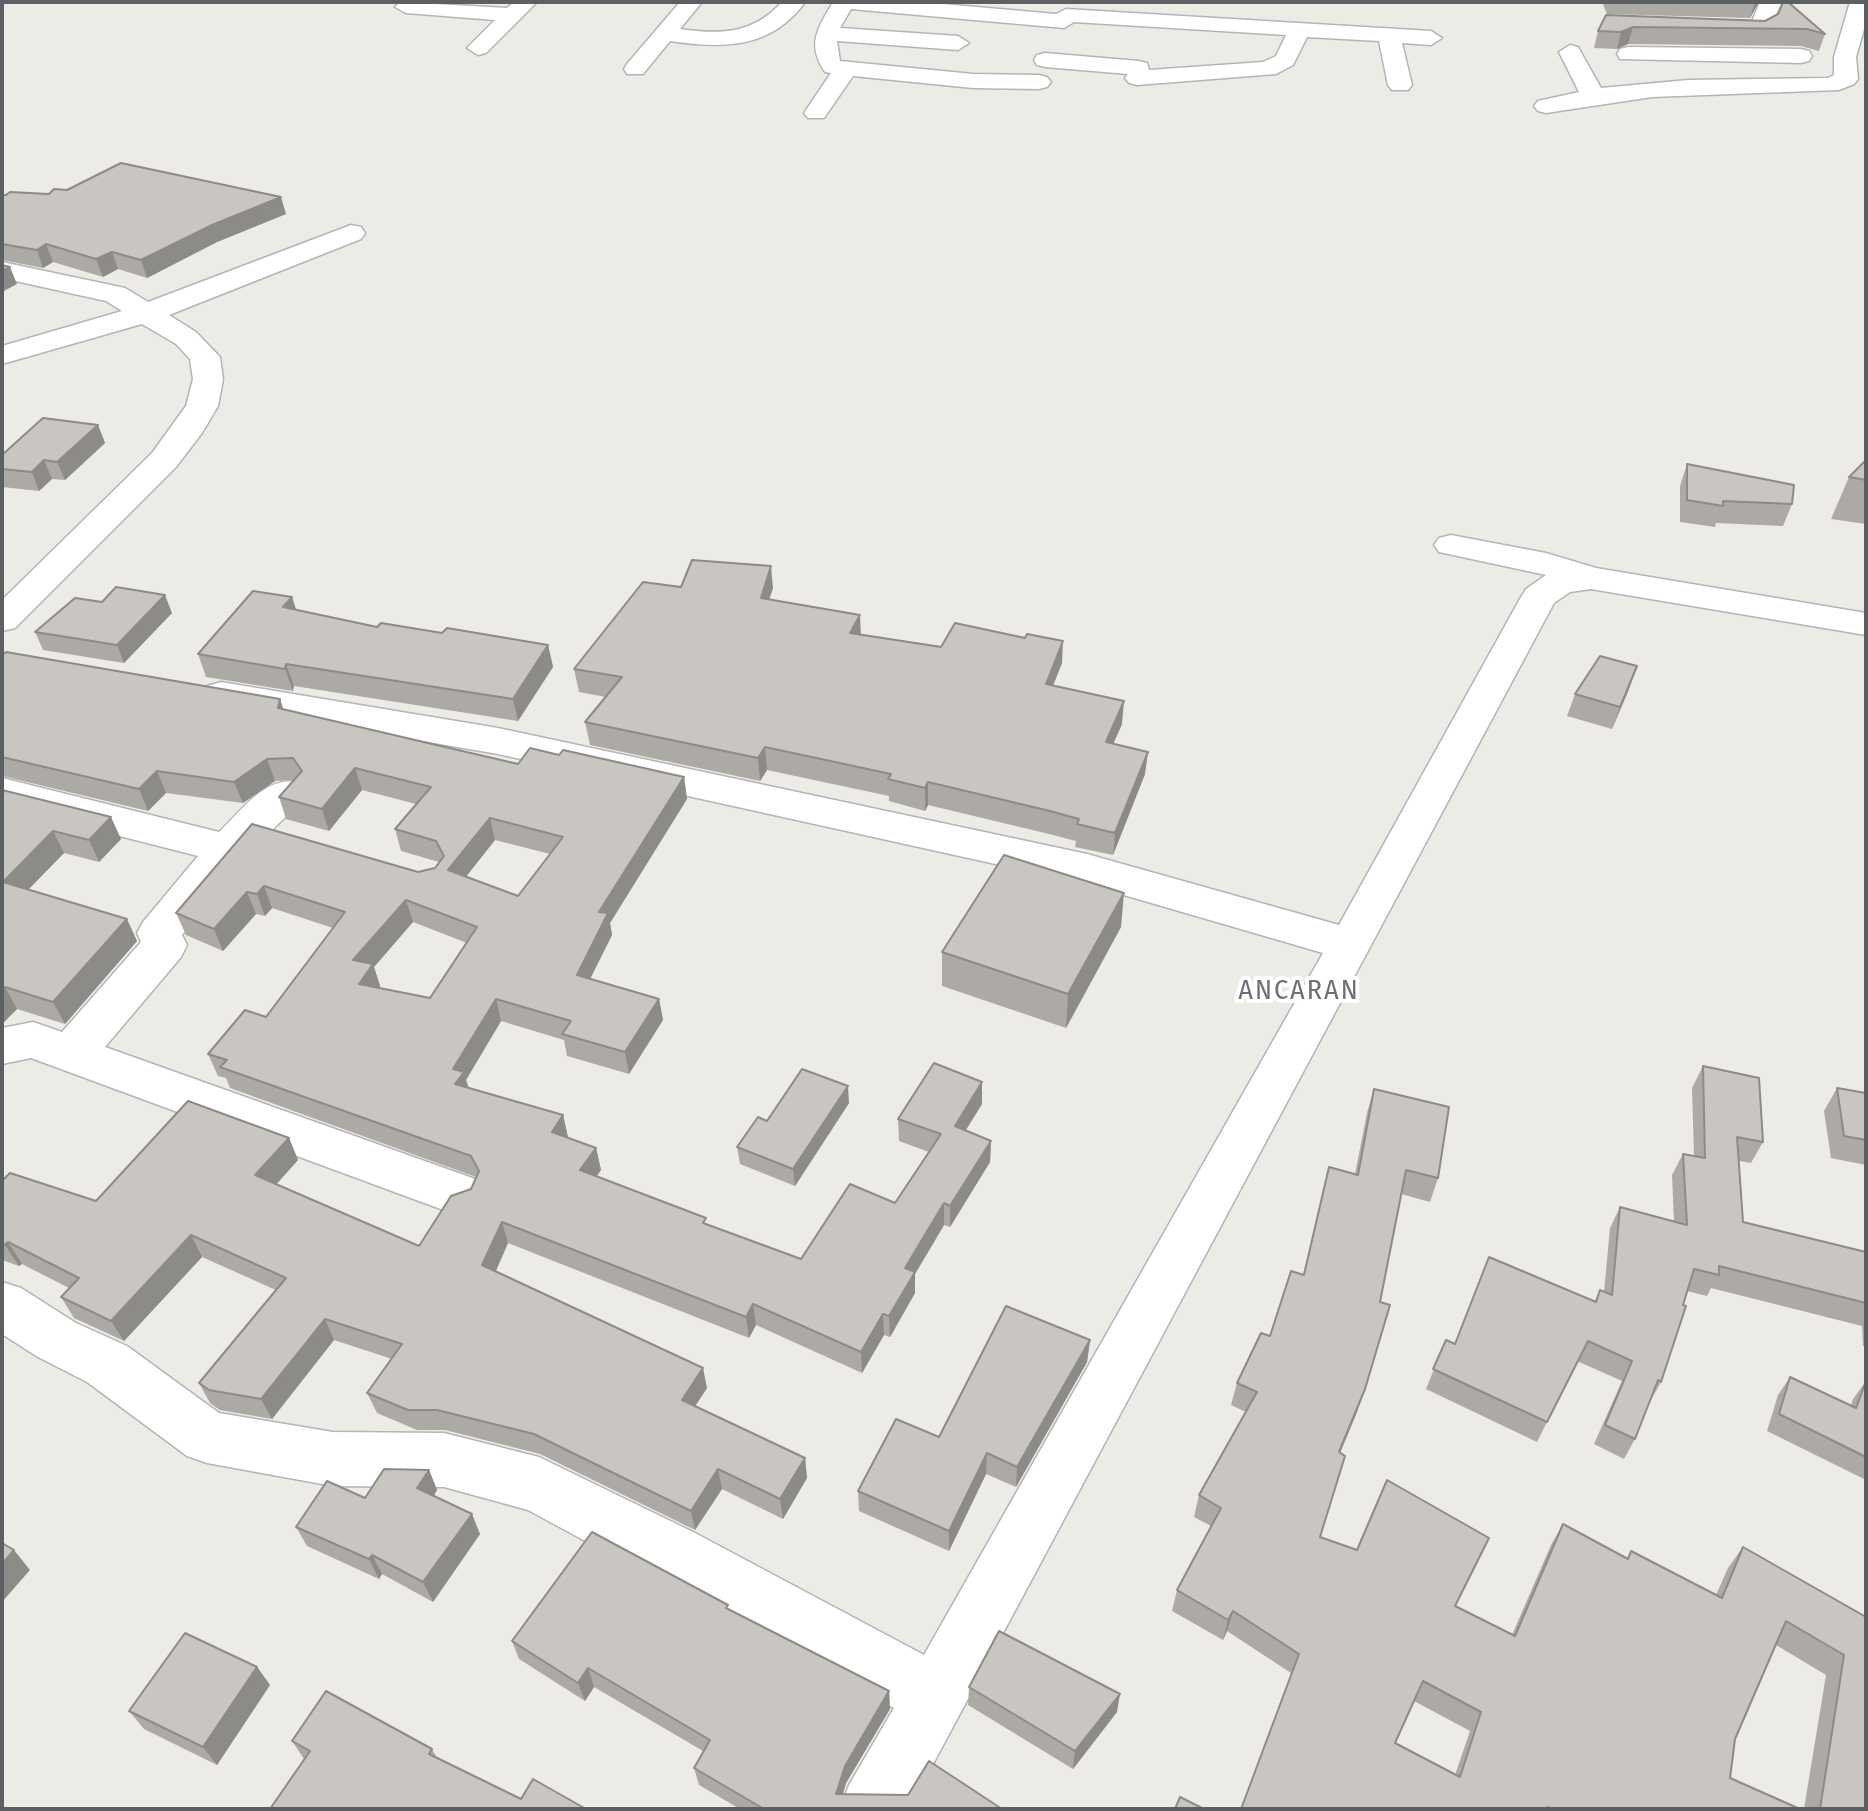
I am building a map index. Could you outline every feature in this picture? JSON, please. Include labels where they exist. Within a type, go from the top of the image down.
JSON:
[{"type":"street","points":[[635,69],[691,2]]},
{"type":"street","points":[[664,33],[729,39],[753,37],[777,22],[794,2]]},
{"type":"street","points":[[1300,29],[1285,60],[1268,69],[1136,82],[1039,79],[973,81],[833,67],[827,61],[825,34],[846,2],[973,14],[1067,13],[1156,20],[1300,29],[1431,38]]},
{"type":"street","points":[[1687,21],[1760,28],[1771,2]]},
{"type":"street","points":[[1546,106],[1592,94],[1647,88],[1831,85],[1846,79],[1855,59],[1863,6]]},
{"type":"street","points":[[406,7],[520,8]]},
{"type":"street","points":[[457,37],[482,44],[520,8]]},
{"type":"street","points":[[1039,79],[1067,13]]},
{"type":"street","points":[[941,77],[973,14]]},
{"type":"street","points":[[1136,82],[1156,20]]},
{"type":"street","points":[[825,34],[958,43]]},
{"type":"street","points":[[1389,35],[1400,85]]},
{"type":"street","points":[[1193,53],[1285,60]]},
{"type":"street","points":[[1647,88],[1628,54],[1855,59]]},
{"type":"street","points":[[1592,94],[1574,59],[1635,66]]},
{"type":"street","points":[[846,69],[821,106],[864,95],[952,87],[973,81]]},
{"type":"street","points":[[2,355],[134,305],[351,233]]},
{"type":"street","points":[[2,270],[134,305],[186,338],[205,357],[208,379],[202,406],[183,439],[2,620]]},
{"type":"street","points":[[1451,545],[1546,564],[1591,578],[1866,624]]},
{"type":"street","points":[[873,1809],[1351,945],[1539,597],[1559,583],[1591,578]]},
{"type":"street","points":[[189,688],[498,741],[1072,865],[1351,945]]},
{"type":"street","points":[[2,792],[240,838],[297,838]]},
{"type":"street","points":[[71,1054],[165,945],[159,933],[161,930],[240,838],[285,793]]},
{"type":"street","points":[[2,1046],[33,1040],[457,1194]]},
{"type":"street","points":[[2,1305],[57,1340],[107,1364],[207,1437],[333,1459],[444,1460],[539,1485],[674,1554],[936,1696]]},
{"type":"building","points":[[1783,2],[1788,2],[1825,34],[1807,29],[1633,27],[1621,32],[1598,31],[1606,15],[1765,21],[1778,14]]},
{"type":"building","points":[[121,163],[281,197],[212,225],[141,260],[112,252],[96,259],[46,244],[37,250],[2,244],[2,195],[10,192],[49,194],[54,189],[67,190]]},
{"type":"building","points":[[43,418],[98,425],[57,462],[44,460],[32,472],[2,469],[2,455]]},
{"type":"building","points":[[1866,460],[1866,480],[1849,477]]},
{"type":"building","points":[[1687,464],[1794,485],[1792,504],[1723,501],[1723,506],[1687,500]]},
{"type":"building","points":[[692,560],[771,566],[761,598],[860,615],[850,633],[941,647],[955,623],[1025,638],[1027,634],[1063,641],[1046,684],[1124,701],[1106,742],[1148,752],[1115,833],[1077,824],[1079,819],[1050,811],[928,782],[925,788],[888,779],[891,774],[765,747],[758,758],[585,722],[622,677],[574,669],[643,582],[681,587]]},
{"type":"building","points":[[116,587],[165,595],[117,645],[35,632],[75,598],[102,602]]},
{"type":"building","points":[[253,591],[292,597],[283,607],[377,627],[381,623],[442,633],[447,628],[548,645],[513,699],[286,664],[285,669],[198,654]]},
{"type":"building","points":[[6,652],[280,699],[278,708],[518,764],[530,748],[559,755],[563,750],[684,777],[599,912],[608,913],[577,975],[659,999],[625,1052],[562,1034],[571,1021],[496,999],[453,1069],[464,1072],[455,1084],[563,1115],[552,1132],[596,1148],[580,1170],[706,1218],[703,1223],[801,1259],[850,1184],[895,1203],[941,1134],[898,1119],[934,1063],[982,1082],[955,1126],[991,1141],[950,1206],[944,1203],[905,1268],[915,1272],[889,1316],[883,1314],[861,1352],[753,1304],[746,1317],[502,1222],[482,1265],[703,1368],[682,1400],[805,1458],[780,1499],[718,1469],[691,1511],[534,1434],[437,1410],[408,1410],[367,1393],[402,1344],[325,1319],[261,1399],[209,1390],[199,1383],[286,1278],[191,1235],[111,1321],[61,1297],[79,1278],[8,1242],[2,1244],[2,1181],[10,1173],[96,1201],[188,1101],[289,1138],[255,1175],[419,1246],[451,1196],[471,1189],[479,1171],[471,1156],[220,1067],[227,1060],[208,1054],[245,1010],[266,1017],[345,912],[264,886],[257,894],[247,892],[214,929],[176,913],[252,824],[418,872],[435,868],[444,856],[436,841],[395,829],[431,787],[355,768],[322,809],[279,797],[302,771],[293,758],[267,759],[234,782],[157,771],[139,789],[2,757],[2,655]],"holes":[[[490,818],[563,837],[518,896],[448,870]],[[406,900],[477,927],[430,998],[359,984],[373,964],[353,960]]]},
{"type":"building","points":[[1600,656],[1637,666],[1620,707],[1575,694]]},
{"type":"building","points":[[2,790],[111,817],[89,840],[53,831],[3,882],[127,919],[53,1002],[5,987],[2,990]]},
{"type":"building","points":[[1004,855],[1124,893],[1068,994],[942,952]]},
{"type":"building","points":[[1703,1066],[1759,1078],[1763,1142],[1737,1137],[1743,1222],[1866,1252],[1866,1303],[1719,1266],[1719,1275],[1694,1269],[1683,1305],[1686,1306],[1661,1382],[1658,1380],[1635,1439],[1605,1425],[1632,1361],[1588,1341],[1547,1422],[1433,1369],[1446,1340],[1455,1344],[1489,1257],[1596,1302],[1600,1290],[1612,1295],[1620,1207],[1687,1225],[1683,1154],[1705,1158]]},
{"type":"building","points":[[802,1069],[848,1086],[793,1169],[737,1147],[758,1117],[767,1121]]},
{"type":"building","points":[[1837,1088],[1866,1093],[1866,1140],[1844,1136]]},
{"type":"building","points":[[1374,1089],[1449,1107],[1438,1178],[1406,1170],[1380,1302],[1390,1305],[1365,1389],[1339,1452],[1345,1456],[1320,1537],[1357,1550],[1387,1480],[1489,1538],[1455,1606],[1515,1636],[1563,1524],[1628,1559],[1631,1551],[1722,1598],[1743,1547],[1866,1617],[1866,1809],[1820,1809],[1844,1655],[1786,1621],[1735,1739],[1730,1778],[1800,1809],[1241,1809],[1299,1654],[1233,1611],[1228,1620],[1177,1590],[1221,1508],[1199,1495],[1257,1392],[1237,1383],[1261,1333],[1270,1336],[1291,1271],[1304,1275],[1329,1167],[1358,1175]],"holes":[[[1423,1681],[1481,1712],[1460,1777],[1395,1743]]]},
{"type":"building","points":[[1006,1306],[1090,1340],[1017,1467],[987,1453],[949,1531],[858,1491],[896,1419],[939,1437]]},
{"type":"building","points":[[1790,1377],[1856,1408],[1866,1381],[1866,1457],[1779,1414]]},
{"type":"building","points":[[384,1469],[429,1470],[417,1488],[472,1514],[423,1582],[372,1555],[369,1559],[296,1527],[327,1481],[365,1498]]},
{"type":"building","points":[[592,1532],[728,1605],[726,1608],[889,1691],[845,1766],[836,1794],[908,1795],[929,1761],[1002,1809],[764,1809],[694,1768],[710,1740],[588,1668],[578,1683],[512,1641]]},
{"type":"building","points":[[2,1543],[14,1550],[2,1564]]},
{"type":"building","points":[[999,1631],[1120,1694],[1075,1751],[969,1687]]},
{"type":"building","points":[[185,1633],[257,1667],[203,1747],[129,1711]]},
{"type":"building","points":[[326,1691],[432,1749],[429,1754],[521,1799],[533,1779],[586,1809],[270,1809],[310,1751],[292,1741]]},
{"type":"building","points":[[1180,1797],[1204,1809],[1175,1809]]},
{"type":"district","name":"ANCARAN","points":[[1299,991]]}]
